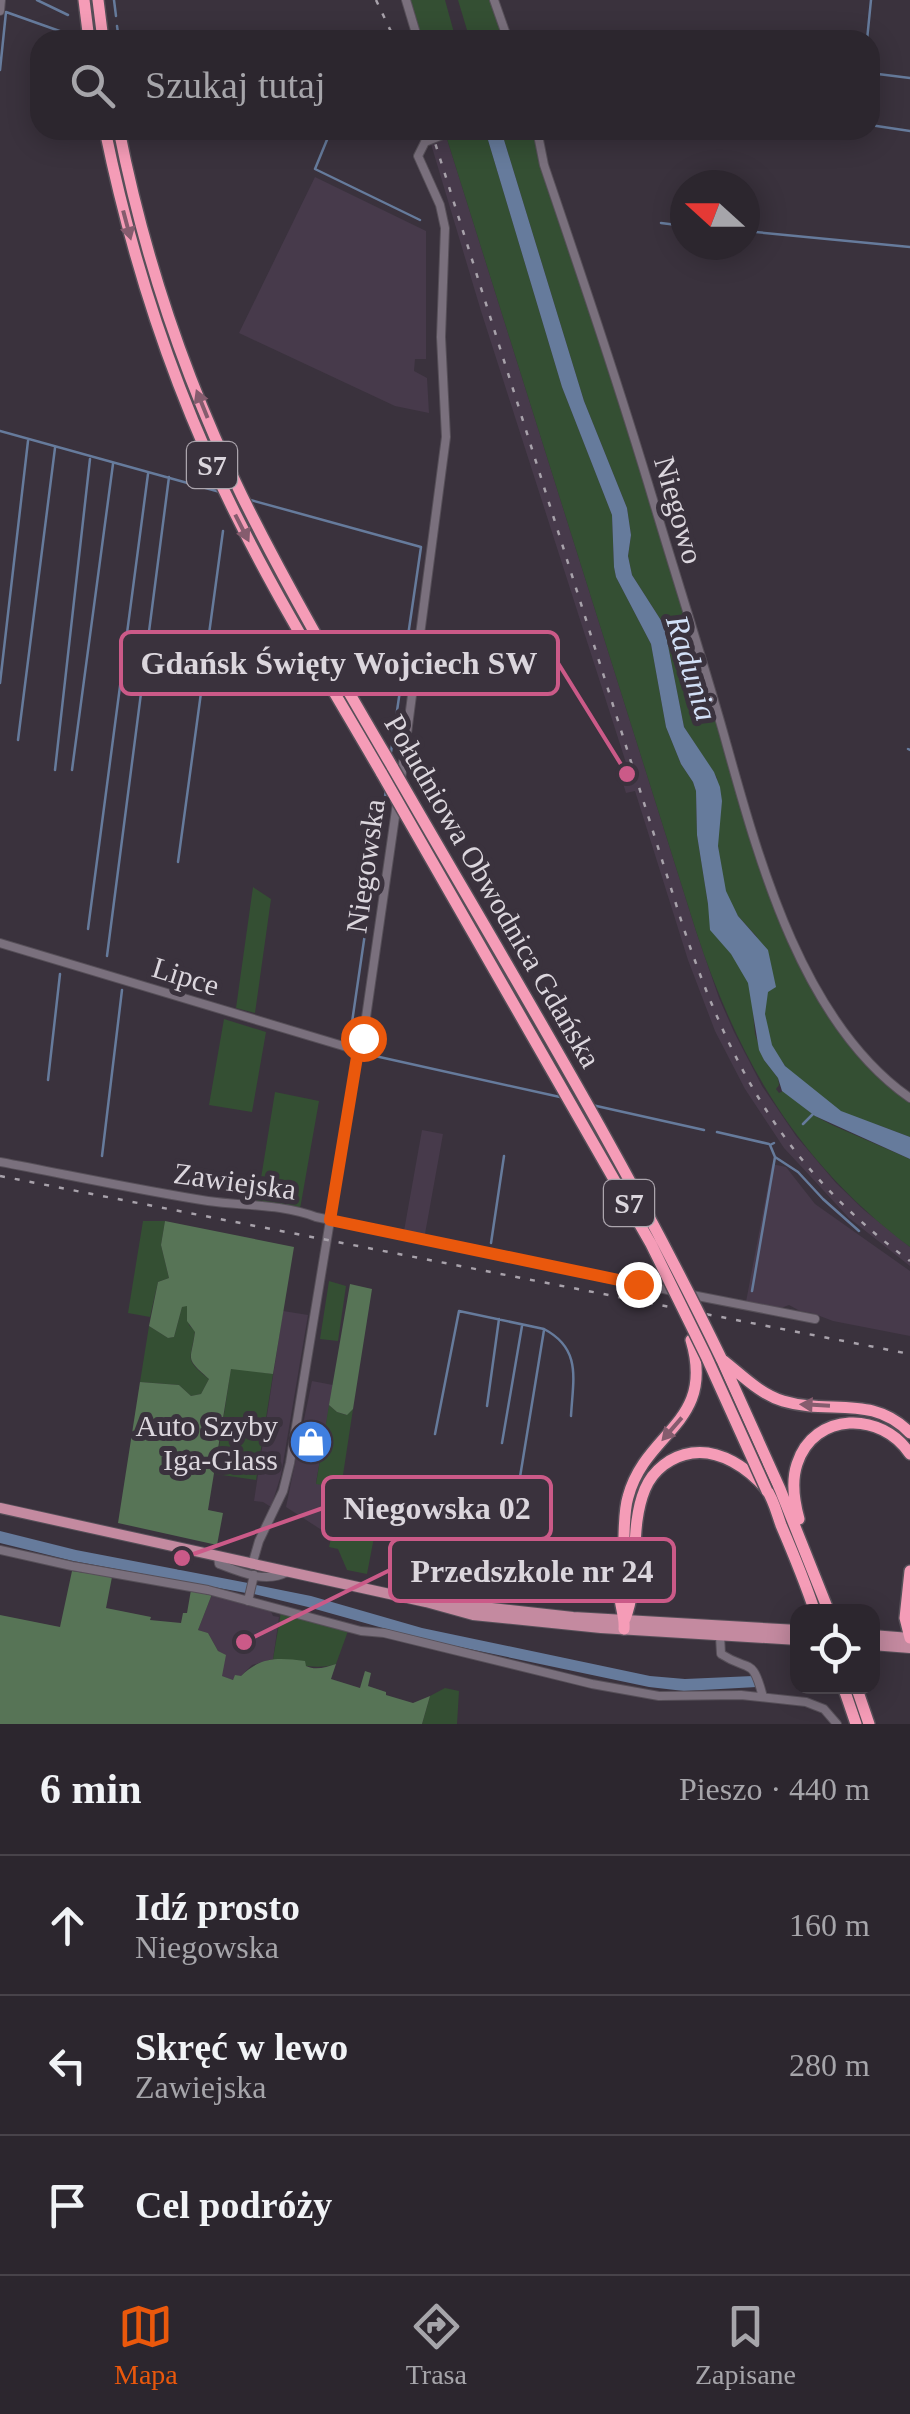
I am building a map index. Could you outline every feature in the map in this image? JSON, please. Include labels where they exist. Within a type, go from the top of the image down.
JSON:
[{"type":"highway","points":[[84,0],[88,30]]},
{"type":"highway","points":[[98,0],[102,30]]},
{"type":"highway","name":"Południowa Obwodnica Gdańska","points":[[107,140],[148,298],[176,377],[240,523],[576,1110],[679,1299],[728,1402],[813,1604]]},
{"type":"highway","name":"Południowa Obwodnica Gdańska","points":[[121,140],[149,251],[174,330],[202,405],[247,505],[316,636],[618,1158],[683,1280],[763,1449],[826,1604]]},
{"type":"highway","points":[[627,1578],[626,1509],[632,1485],[651,1453],[685,1413],[697,1386],[696,1356],[679,1299]]},
{"type":"highway","points":[[721,1358],[774,1398],[873,1410],[889,1416],[910,1433]]},
{"type":"highway","points":[[808,1556],[793,1483],[800,1455],[812,1440],[835,1426],[863,1423],[892,1434],[910,1454]]},
{"type":"highway","points":[[624,1624],[620,1600],[643,1493],[654,1473],[677,1457],[697,1452],[718,1455],[737,1464],[767,1491]]},
{"type":"highway","points":[[910,1571],[906,1618],[910,1648]]},
{"type":"highway","points":[[846,1694],[856,1724]]},
{"type":"highway","points":[[859,1694],[869,1724]]},
{"type":"main road","points":[[0,1508],[218,1557],[253,1574],[287,1572],[473,1615],[790,1630]]},
{"type":"main road","points":[[624,1624],[790,1640]]},
{"type":"main road","points":[[880,1635],[910,1637]]},
{"type":"main road","points":[[880,1646],[910,1648]]},
{"type":"street","points":[[0,11],[1,0]]},
{"type":"street","points":[[406,0],[415,30]]},
{"type":"street","points":[[494,0],[504,30]]},
{"type":"street","name":"Niegowska","points":[[248,1598],[259,1541],[288,1476],[360,1048],[446,437],[441,337],[445,228],[440,204],[418,156],[430,140]]},
{"type":"street","name":"Niegowo","points":[[539,140],[643,466],[730,761],[788,935],[842,1029],[873,1067],[910,1098]]},
{"type":"street","name":"Lipce","points":[[0,943],[314,1038],[360,1048]]},
{"type":"street","name":"Zawiejska","points":[[0,1162],[124,1187],[298,1212],[603,1278],[815,1318]]},
{"type":"street","points":[[0,1550],[248,1598],[360,1632],[384,1633],[592,1684],[659,1696],[762,1693],[816,1704],[837,1724]]},
{"type":"street","points":[[720,1636],[721,1654],[746,1664],[755,1673],[762,1693]]},
{"type":"shaded area","points":[[447,140],[719,998],[762,1086],[796,1136],[836,1183],[910,1247],[910,1266],[849,1218],[784,1148],[745,1089],[715,1031],[688,960],[635,791],[626,793],[619,770],[627,766],[431,144]]},
{"type":"shaded area","points":[[315,177],[426,231],[426,359],[415,359],[414,371],[427,378],[429,413],[395,406],[239,333]]},
{"type":"shaded area","points":[[422,1130],[443,1134],[425,1234],[404,1231]]},
{"type":"shaded area","points":[[772,1164],[786,1167],[815,1204],[910,1271],[910,1336],[833,1321],[789,1305],[781,1308],[746,1302]]},
{"type":"shaded area","points":[[283,1311],[308,1315],[281,1475],[271,1507],[254,1501]]},
{"type":"shaded area","points":[[312,1381],[333,1385],[316,1483],[341,1488],[331,1536],[286,1507]]},
{"type":"shaded area","points":[[212,1594],[270,1609],[273,1616],[279,1617],[273,1659],[252,1665],[232,1680],[222,1676],[218,1651],[208,1633],[198,1630]]},
{"type":"green space","points":[[409,0],[445,0],[453,30],[419,30]]},
{"type":"green space","points":[[458,0],[492,0],[501,30],[467,30]]},
{"type":"green space","points":[[447,140],[488,140],[562,387],[612,515],[616,577],[651,644],[666,727],[696,791],[697,835],[708,904],[747,947],[755,1034],[764,1060],[778,1078],[776,1089],[832,1125],[910,1159],[910,1247],[835,1181],[777,1107],[732,1024],[696,931]]},
{"type":"green space","points":[[504,140],[536,140],[648,491],[731,773],[786,936],[842,1032],[910,1100],[910,1137],[878,1125],[845,1119],[803,1092],[767,1040],[757,937],[725,898],[718,846],[717,778],[684,727],[664,625],[632,575],[627,508],[584,401]]},
{"type":"green space","points":[[253,887],[271,899],[255,1013],[236,1008]]},
{"type":"green space","points":[[224,1019],[266,1032],[252,1112],[209,1105]]},
{"type":"green space","points":[[275,1092],[319,1101],[300,1209],[257,1203]]},
{"type":"green space","points":[[143,1221],[165,1221],[161,1245],[169,1278],[158,1282],[150,1317],[128,1313]]},
{"type":"green space","points":[[165,1221],[294,1247],[273,1374],[231,1369],[208,1510],[223,1513],[217,1545],[118,1523],[140,1382],[179,1385],[191,1396],[201,1394],[209,1379],[191,1358],[195,1332],[187,1321],[187,1306],[182,1307],[174,1337],[168,1338],[149,1326],[158,1282],[169,1278],[161,1245]]},
{"type":"green space","points":[[329,1281],[346,1286],[338,1341],[320,1339]]},
{"type":"green space","points":[[350,1284],[372,1289],[353,1409],[347,1415],[329,1405]]},
{"type":"green space","points":[[187,1305],[189,1325],[195,1331],[192,1362],[209,1379],[201,1394],[191,1396],[179,1385],[140,1382],[149,1326],[168,1338],[174,1337],[182,1307]]},
{"type":"green space","points":[[231,1368],[273,1374],[256,1480],[215,1474]]},
{"type":"green space","points":[[329,1405],[346,1415],[353,1409],[341,1488],[316,1484]]},
{"type":"green space","points":[[334,1525],[375,1532],[367,1574],[347,1570],[338,1549],[329,1547]]},
{"type":"green space","points":[[72,1571],[112,1577],[106,1608],[151,1617],[150,1620],[181,1623],[191,1590],[212,1594],[198,1630],[208,1633],[218,1651],[226,1655],[222,1676],[233,1680],[235,1675],[241,1676],[271,1660],[305,1661],[306,1666],[314,1668],[336,1664],[331,1679],[360,1688],[365,1671],[371,1673],[368,1686],[386,1695],[413,1703],[430,1696],[422,1724],[0,1724],[0,1615],[60,1627]]},
{"type":"green space","points":[[281,1612],[348,1631],[336,1664],[312,1667],[273,1659]]},
{"type":"green space","points":[[445,1688],[459,1691],[457,1724],[422,1724],[430,1696]]},
{"type":"water","points":[[488,140],[504,140],[584,401],[627,508],[632,575],[664,625],[684,727],[720,787],[718,846],[726,891],[738,916],[768,950],[776,987],[768,992],[765,1014],[772,1045],[785,1066],[841,1111],[910,1137],[910,1159],[815,1116],[782,1091],[759,1050],[748,983],[731,954],[710,930],[697,835],[696,791],[666,727],[651,644],[616,577],[612,515],[562,387]]},
{"type":"water","points":[[0,1531],[248,1583],[246,1593],[73,1561],[0,1543]]},
{"type":"water","points":[[256,1585],[311,1596],[422,1628],[650,1676],[753,1676],[757,1687],[684,1691],[649,1687],[422,1639],[254,1594]]},
{"type":"waterway","points":[[37,0],[68,15]]},
{"type":"waterway","points":[[114,0],[116,16]]},
{"type":"waterway","points":[[868,30],[871,0]]},
{"type":"waterway","points":[[0,70],[6,12],[57,30]]},
{"type":"waterway","points":[[117,26],[118,30]]},
{"type":"waterway","points":[[880,74],[910,78]]},
{"type":"waterway","points":[[880,126],[910,131]]},
{"type":"waterway","points":[[327,140],[315,169],[420,220]]},
{"type":"waterway","points":[[661,223],[670,224]]},
{"type":"waterway","points":[[760,232],[910,247]]},
{"type":"waterway","points":[[0,431],[220,492]]},
{"type":"waterway","points":[[0,683],[28,441]]},
{"type":"waterway","points":[[18,740],[55,448]]},
{"type":"waterway","points":[[55,770],[90,459]]},
{"type":"waterway","points":[[72,770],[113,464]]},
{"type":"waterway","points":[[88,929],[148,474]]},
{"type":"waterway","points":[[107,956],[169,477]]},
{"type":"waterway","points":[[247,499],[421,547],[391,752]]},
{"type":"waterway","points":[[178,862],[223,531]]},
{"type":"waterway","points":[[350,1036],[386,790]]},
{"type":"waterway","points":[[48,1080],[60,974]]},
{"type":"waterway","points":[[102,1156],[122,990]]},
{"type":"waterway","points":[[366,1054],[560,1097]]},
{"type":"waterway","points":[[592,1105],[704,1130]]},
{"type":"waterway","points":[[803,1124],[813,1114]]},
{"type":"waterway","points":[[717,1132],[769,1144]]},
{"type":"waterway","points":[[752,1291],[775,1157],[770,1145],[774,1143]]},
{"type":"waterway","points":[[491,1243],[504,1156]]},
{"type":"waterway","points":[[775,1157],[798,1172],[859,1231]]},
{"type":"waterway","points":[[435,1434],[459,1311],[544,1329],[556,1337],[565,1346],[572,1366],[571,1416]]},
{"type":"waterway","points":[[487,1406],[499,1319]]},
{"type":"waterway","points":[[502,1443],[522,1326]]},
{"type":"waterway","points":[[520,1477],[544,1330]]},
{"type":"railway","points":[[376,0],[390,30]]},
{"type":"railway","points":[[434,140],[682,923],[720,1023],[767,1112],[796,1152],[829,1190],[910,1261]]},
{"type":"railway","points":[[0,1176],[910,1354]]},
{"type":"place","name":"Gdańsk Święty Wojciech SW","points":[[627,774]]},
{"type":"place","name":"Auto Szyby Iga-Glass","points":[[311,1442]]},
{"type":"place","name":"Niegowska 02","points":[[182,1558]]},
{"type":"place","name":"Przedszkole nr 24","points":[[244,1642]]},
{"type":"route","points":[[363,1038],[330,1220],[638,1284]]},
{"type":"water label","name":"Radunia","points":[[692,668]]}]
